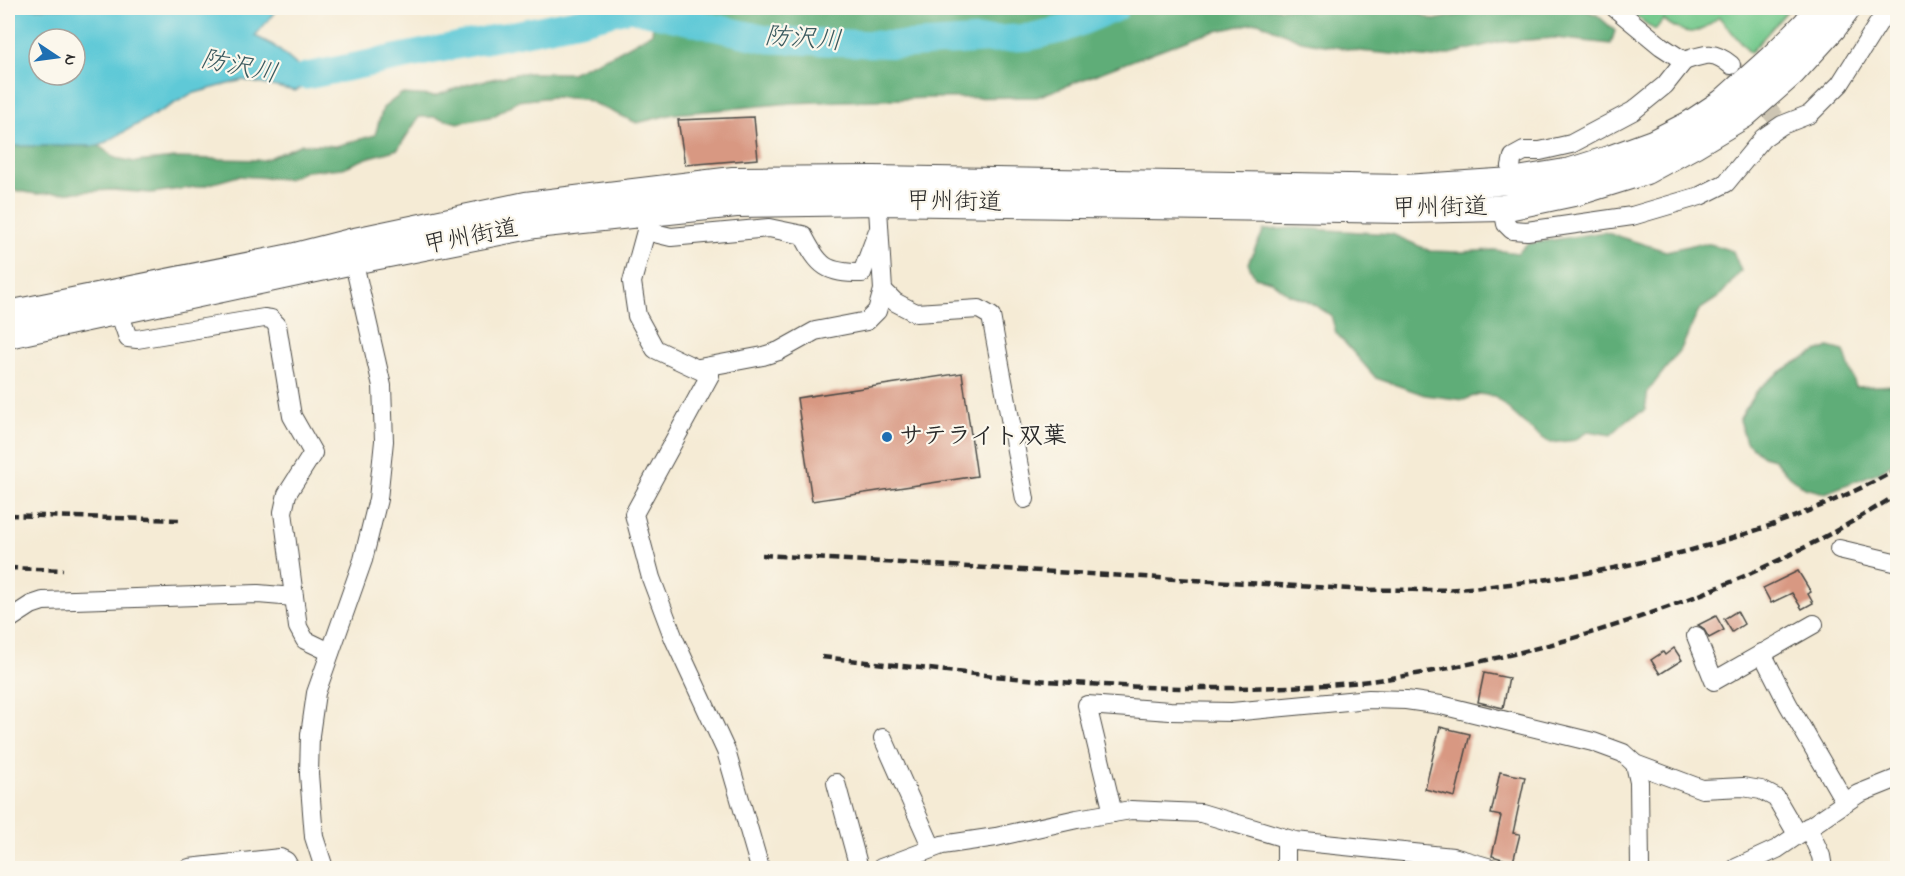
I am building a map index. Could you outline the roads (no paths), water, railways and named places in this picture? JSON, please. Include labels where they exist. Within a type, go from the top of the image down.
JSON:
[{"type":"highway","name":"甲州街道","points":[[8,314],[291,257],[351,251],[535,225],[646,221],[736,204],[1405,188],[1512,181],[1571,171],[1612,158],[1653,143],[1690,123],[1723,102],[1771,59],[1806,24],[1818,8]]},
{"type":"highway","name":"甲州街道","points":[[8,335],[118,312],[526,205],[733,180],[877,202],[1405,210],[1503,208],[1578,192],[1646,171],[1694,145],[1744,115],[1792,73],[1848,8]]},
{"type":"street","points":[[1615,8],[1661,46],[1684,61]]},
{"type":"street","points":[[1503,208],[1506,224],[1512,230],[1519,230],[1632,216],[1700,196],[1726,183],[1779,121],[1810,114],[1840,84],[1888,8]]},
{"type":"street","points":[[1512,181],[1513,157],[1524,151],[1540,151],[1571,144],[1633,111],[1665,85],[1684,61],[1705,54],[1720,56],[1731,65]]},
{"type":"street","points":[[760,868],[726,751],[674,639],[651,578],[634,514],[710,375],[655,349],[637,316],[632,282],[646,221],[671,237],[768,228],[803,236],[815,260],[839,273],[862,273],[877,202]]},
{"type":"street","points":[[699,368],[763,356],[779,351],[815,331],[867,321],[877,311],[883,290],[877,202]]},
{"type":"street","points":[[324,868],[314,837],[309,774],[310,735],[316,693],[363,560],[378,499],[384,441],[381,386],[351,251]]},
{"type":"street","points":[[883,290],[895,302],[916,313],[979,309],[991,316],[1025,499]]},
{"type":"street","points":[[118,312],[128,338],[137,339],[264,318],[271,319],[277,325],[292,416],[313,453],[287,494],[283,512],[298,627],[305,640],[330,652]]},
{"type":"street","points":[[1839,549],[1898,563]]},
{"type":"street","points":[[8,620],[31,605],[43,601],[258,594],[294,597]]},
{"type":"street","points":[[1696,636],[1714,681],[1814,624]]},
{"type":"street","points":[[1762,653],[1788,704],[1845,802]]},
{"type":"street","points":[[1113,813],[1087,705],[1170,711],[1232,712],[1369,699],[1406,700],[1441,705],[1593,742],[1623,753],[1635,764],[1702,789],[1743,787],[1761,790],[1776,798],[1803,830],[1821,856],[1823,868]]},
{"type":"street","points":[[883,738],[932,848]]},
{"type":"street","points":[[1635,764],[1639,782],[1640,868]]},
{"type":"street","points":[[1736,868],[1776,849],[1858,794],[1898,778]]},
{"type":"street","points":[[836,783],[859,868]]},
{"type":"street","points":[[881,868],[942,844],[996,837],[1131,810],[1201,813],[1286,839],[1453,857],[1491,868]]},
{"type":"street","points":[[1286,839],[1286,868]]},
{"type":"street","points":[[189,868],[280,858],[286,861],[290,868]]},
{"type":"water","points":[[8,8],[278,8],[255,36],[273,45],[299,67],[346,68],[295,91],[243,80],[191,94],[99,146],[8,146]]},
{"type":"waterway","name":"防沢川","points":[[306,76],[580,21],[630,8],[770,40],[903,45],[1030,37],[1064,29],[1116,8]]},
{"type":"tunnel","points":[[1731,65],[1776,118]]},
{"type":"railway","points":[[762,555],[1367,590],[1458,589],[1571,575],[1684,552],[1794,517],[1847,495],[1898,469]]},
{"type":"railway","points":[[822,657],[1016,678],[1163,688],[1298,686],[1385,679],[1519,652],[1651,613],[1778,560],[1839,529],[1898,494]]},
{"type":"railway","points":[[8,515],[183,520]]},
{"type":"railway","points":[[8,568],[63,570]]},
{"type":"place","name":"サテライト双葉","points":[[887,437]]}]
